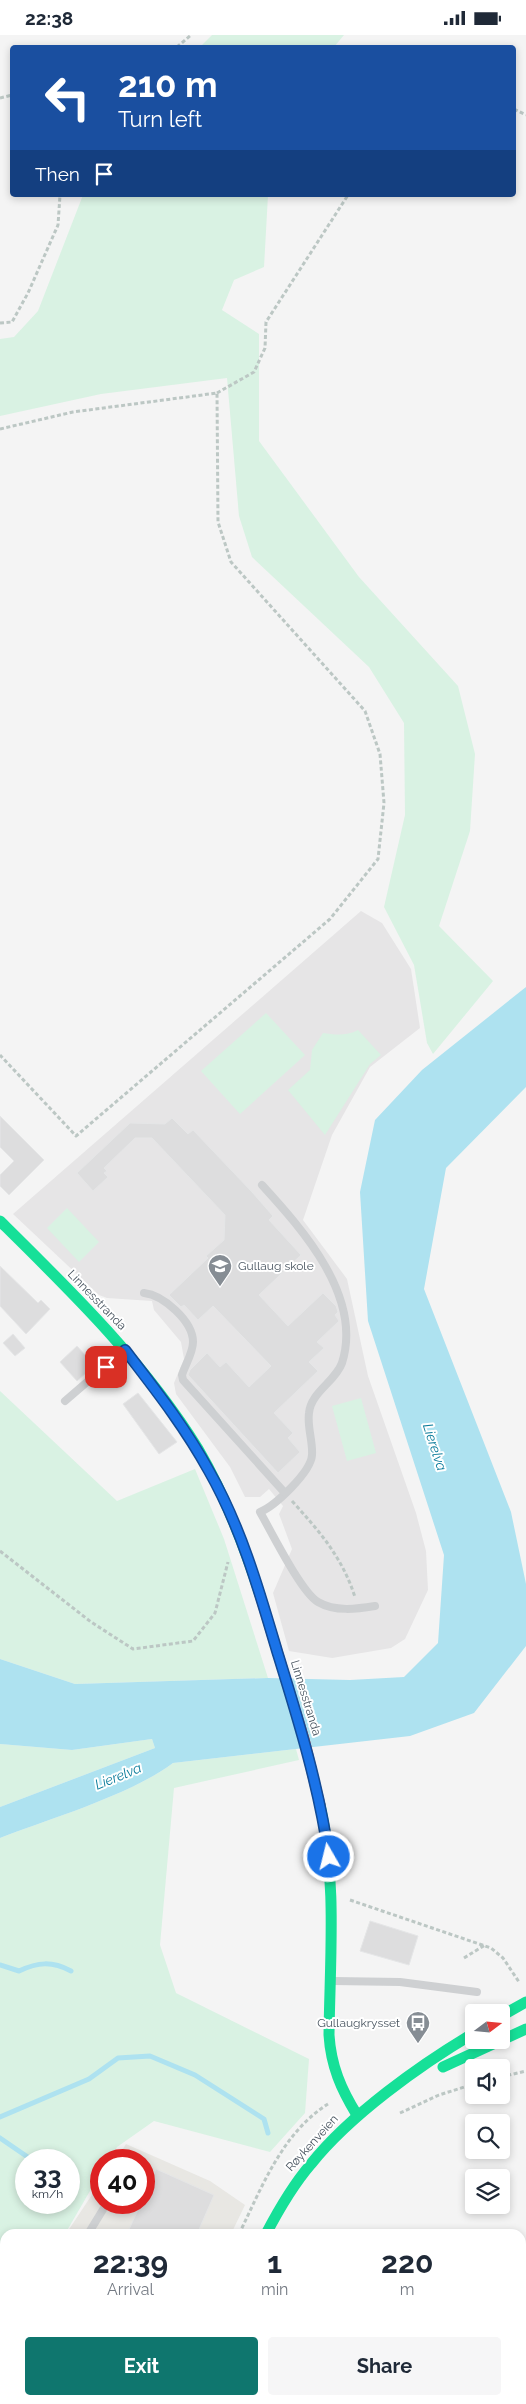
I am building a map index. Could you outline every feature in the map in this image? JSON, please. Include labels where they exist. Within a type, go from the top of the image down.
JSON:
[{"type":"main road","name":"Linnesstranda","points":[[0,1221],[105,1327],[125,1350],[181,1424],[210,1471],[242,1542],[318,1789],[329,1857],[332,1898],[330,2047],[333,2067],[344,2094],[357,2115]]},
{"type":"main road","points":[[510,2011],[526,2002]]},
{"type":"main road","name":"Røykenveien","points":[[396,2087],[473,2055],[526,2029]]},
{"type":"main road","name":"Røykenveien","points":[[269,2229],[296,2181],[315,2157],[357,2115],[465,2039]]},
{"type":"lane","points":[[262,1185],[309,1239],[324,1265],[345,1314],[346,1341],[340,1367],[313,1400],[309,1412],[312,1455],[305,1471],[269,1508],[260,1512],[306,1591],[318,1602],[327,1606],[344,1609],[375,1606]]},
{"type":"lane","points":[[144,1293],[155,1296],[187,1324],[193,1341],[182,1375],[183,1380],[285,1493]]},
{"type":"lane","points":[[65,1401],[125,1350]]},
{"type":"lane","points":[[332,1981],[400,1983],[477,1992]]},
{"type":"lane","points":[[91,2229],[100,2214]]},
{"type":"path","points":[[179,45],[191,35]]},
{"type":"path","points":[[0,323],[12,322],[28,293],[58,225],[60,197]]},
{"type":"path","points":[[0,429],[72,412],[216,393],[254,372],[265,348],[266,322],[347,197]]},
{"type":"path","points":[[0,1055],[76,1136],[330,919],[378,859],[384,803],[380,754],[365,711],[231,562],[218,523],[216,393]]},
{"type":"path","points":[[285,1493],[325,1536],[349,1579],[359,1608]]},
{"type":"path","points":[[0,1551],[91,1622],[132,1649],[193,1641],[216,1613],[230,1556]]},
{"type":"path","points":[[342,1897],[486,1945],[504,1958],[513,1971]]},
{"type":"path","points":[[464,1958],[486,1945]]},
{"type":"path","points":[[510,2075],[526,2071]]},
{"type":"path","points":[[398,2114],[439,2095],[465,2087]]},
{"type":"path","points":[[242,2229],[270,2170],[287,2144],[303,2124],[318,2111],[344,2094]]},
{"type":"shaded area","name":"Gullaug skole","points":[[361,911],[382,923],[411,969],[420,1028],[370,1067],[332,1135],[303,1220],[347,1279],[368,1376],[416,1513],[426,1551],[428,1590],[405,1639],[391,1648],[332,1658],[289,1651],[273,1593],[292,1549],[279,1514],[283,1506],[269,1489],[260,1497],[245,1497],[230,1467],[176,1394],[174,1383],[184,1359],[181,1342],[154,1310],[152,1301],[107,1298],[99,1295],[13,1214]]},
{"type":"shaded area","points":[[126,2144],[137,2149],[123,2149]]},
{"type":"shaded area","points":[[155,2157],[210,2181],[245,2205],[233,2229],[69,2229],[90,2198],[90,2214],[155,2214]]},
{"type":"green space","points":[[212,35],[344,35],[336,45],[202,45]]},
{"type":"green space","points":[[82,197],[268,197],[264,267],[234,280],[222,310],[259,334],[259,441],[359,577],[458,686],[475,754],[470,831],[439,926],[493,981],[433,1054],[427,1043],[414,965],[384,907],[405,815],[404,723],[369,667],[252,557],[239,516],[227,378],[101,394],[0,416],[0,339],[14,337],[38,311]]},
{"type":"green space","points":[[266,1013],[305,1055],[240,1114],[201,1071]]},
{"type":"green space","points":[[358,1030],[381,1055],[370,1064],[325,1135],[288,1090],[310,1070],[312,1050],[323,1033],[341,1034]]},
{"type":"green space","points":[[67,1208],[99,1242],[79,1262],[47,1228]]},
{"type":"green space","points":[[0,1391],[117,1501],[195,1469],[224,1539],[268,1678],[75,1684],[0,1659]]},
{"type":"green space","points":[[361,1398],[376,1453],[347,1461],[332,1406]]},
{"type":"green space","points":[[152,1739],[155,1748],[0,1807],[0,1744],[72,1750]]},
{"type":"green space","points":[[296,1749],[299,1760],[174,1788],[160,1945],[176,1993],[309,2059],[305,2113],[270,2152],[154,2121],[116,2149],[90,2149],[90,2191],[80,2208],[80,2149],[15,2149],[15,2214],[77,2214],[68,2229],[0,2229],[0,1838],[113,1796],[173,1763]]},
{"type":"water","name":"Lierelva","points":[[526,987],[526,1087],[446,1168],[424,1289],[511,1512],[526,1584],[526,1646],[474,1713],[410,1736],[173,1763],[155,1775],[113,1796],[0,1838],[0,1807],[155,1748],[152,1739],[72,1750],[0,1744],[0,1659],[75,1684],[268,1678],[350,1680],[404,1677],[438,1643],[444,1555],[368,1321],[360,1192],[375,1120],[422,1070]]},
{"type":"building","points":[[0,1116],[44,1160],[9,1195],[0,1186],[0,1175],[14,1161],[0,1147]]},
{"type":"building","points":[[172,1118],[188,1134],[193,1130],[252,1192],[273,1216],[269,1220],[301,1255],[259,1295],[288,1326],[323,1293],[336,1306],[338,1312],[335,1315],[339,1321],[317,1342],[324,1348],[309,1362],[318,1371],[274,1413],[293,1433],[288,1438],[300,1452],[278,1473],[188,1375],[190,1370],[207,1353],[220,1367],[226,1362],[249,1387],[271,1366],[213,1306],[198,1320],[184,1305],[181,1307],[169,1295],[224,1240],[225,1215],[152,1138],[135,1138],[104,1168],[107,1171],[104,1173],[108,1177],[93,1191],[77,1173],[130,1123],[165,1124]]},
{"type":"building","points":[[0,1266],[38,1303],[41,1300],[50,1309],[26,1334],[0,1306]]},
{"type":"building","points":[[13,1334],[25,1348],[15,1356],[3,1343]]},
{"type":"building","points":[[77,1346],[85,1355],[88,1352],[98,1362],[77,1381],[60,1362]]},
{"type":"building","points":[[138,1393],[177,1442],[159,1454],[123,1404]]},
{"type":"building","points":[[370,1921],[418,1936],[409,1965],[360,1951]]},
{"type":"building","points":[[156,2169],[214,2195],[199,2229],[129,2229],[136,2214],[155,2214]]},
{"type":"waterway","points":[[0,1965],[19,1971],[39,1964],[51,1964],[71,1971]]},
{"type":"waterway","points":[[0,2117],[89,2079],[118,2058],[150,2056],[195,2075],[264,2119],[268,2133]]},
{"type":"waterway","points":[[0,2138],[16,2149]]},
{"type":"traffic: fast","points":[[0,1221],[106,1329],[155,1387],[177,1417],[208,1466],[225,1502],[260,1595]]},
{"type":"traffic: fast","points":[[320,1805],[329,1862],[331,1891],[330,2046],[338,2077],[357,2115]]},
{"type":"traffic: fast","points":[[510,2011],[526,2002]]},
{"type":"traffic: fast","points":[[443,2067],[526,2029]]},
{"type":"traffic: fast","points":[[269,2229],[298,2180],[345,2127],[387,2092],[431,2060],[465,2039]]},
{"type":"traffic: jam","points":[[260,1595],[304,1739],[320,1805]]},
{"type":"place","name":"Gullaug skole","points":[[220,1287]]},
{"type":"place","name":"Gullaugkrysset","points":[[418,2044]]},
{"type":"route","points":[[106,1367],[125,1350],[181,1424],[210,1471],[232,1519],[242,1542],[265,1610],[308,1754],[318,1789],[329,1857]]}]
